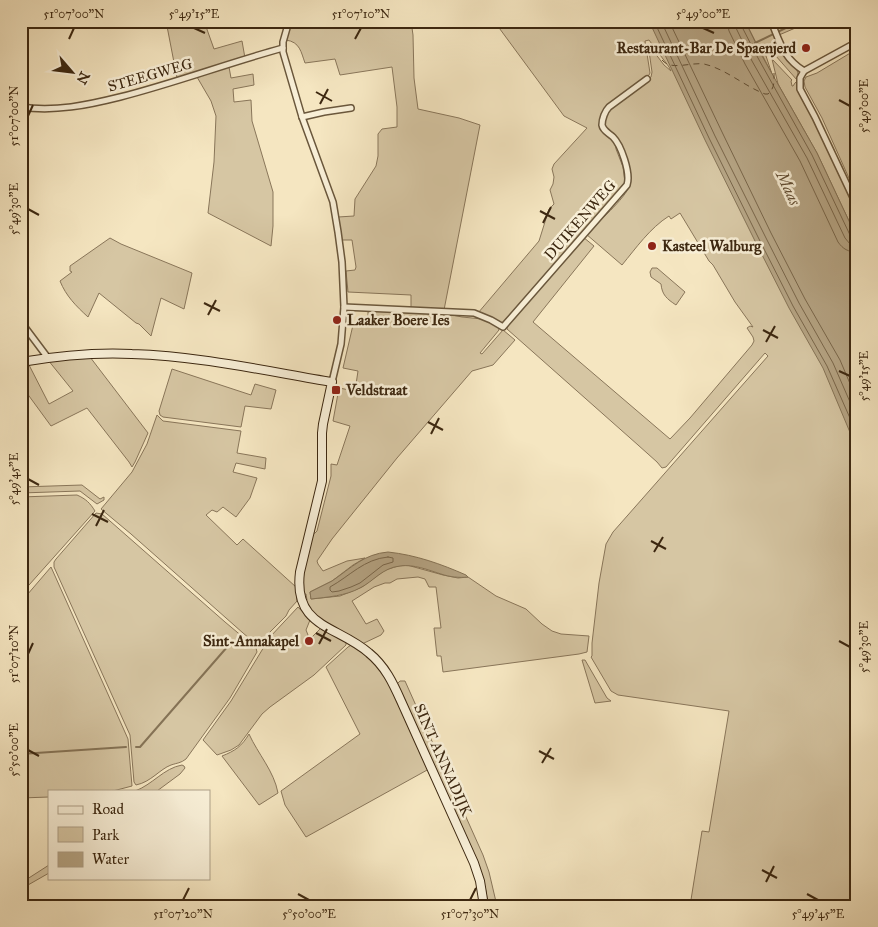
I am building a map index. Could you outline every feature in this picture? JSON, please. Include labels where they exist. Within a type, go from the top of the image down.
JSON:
[{"type":"street","points":[[21,362],[98,354],[149,355],[211,361],[332,382],[342,344],[344,307],[342,262],[333,202],[288,72],[283,42],[289,21]]},
{"type":"street","points":[[771,21],[785,55],[798,68],[804,71]]},
{"type":"street","points":[[857,42],[804,71],[800,78],[800,89],[857,206]]},
{"type":"street","name":"STEEGWEG","points":[[21,107],[53,108],[86,105],[136,93],[283,48]]},
{"type":"street","name":"DUIKENWEG","points":[[344,307],[474,313],[491,320],[503,328],[627,185],[628,173],[624,160],[615,139],[604,129],[602,122],[605,112],[609,107],[646,79]]},
{"type":"street","points":[[302,117],[351,108]]},
{"type":"street","points":[[21,322],[48,358]]},
{"type":"street","name":"SINT ANNADIJK","points":[[332,382],[323,424],[322,481],[302,561],[298,586],[299,597],[307,612],[314,619],[351,640],[374,657],[384,668],[393,683],[474,863],[480,881],[484,906]]},
{"type":"green space","points":[[166,21],[204,21],[214,49],[242,41],[245,58],[177,78]]},
{"type":"green space","points":[[291,21],[411,21],[414,78],[418,109],[459,118],[480,125],[444,310],[411,308],[411,295],[348,292],[346,271],[355,270],[356,267],[352,240],[342,240],[338,217],[354,216],[355,199],[376,166],[378,134],[382,129],[397,127],[397,107],[392,67],[340,75],[335,59],[305,63],[297,45],[286,40]]},
{"type":"green space","points":[[494,21],[700,21],[857,283],[857,906],[690,906],[702,831],[709,832],[729,711],[618,695],[611,691],[591,657],[599,583],[606,544],[613,532],[768,356],[765,353],[666,467],[662,468],[507,329],[508,325],[583,237],[594,246],[533,322],[670,439],[690,418],[754,341],[747,328],[753,327],[735,302],[680,213],[671,219],[669,216],[656,226],[622,265],[586,234],[623,197],[631,181],[623,151],[604,127],[607,111],[651,77],[648,44],[671,71],[649,40],[645,41],[649,75],[610,104],[601,124],[615,143],[623,167],[625,183],[621,190],[504,323],[500,324],[478,313],[539,241],[549,209],[554,204],[550,190],[553,184],[552,169],[554,164],[587,128],[564,116]]},
{"type":"green space","points":[[745,21],[767,21],[796,68],[798,73],[797,80],[768,47],[764,50],[772,74]]},
{"type":"green space","points":[[773,21],[806,21],[807,23],[779,35]]},
{"type":"green space","points":[[857,49],[857,196],[822,118],[805,87],[804,81],[806,77],[817,73]]},
{"type":"green space","points":[[772,59],[792,80],[792,86],[796,82],[837,167],[857,212],[857,238],[817,153],[778,84]]},
{"type":"green space","points":[[229,67],[231,78],[253,74],[254,85],[233,89],[234,102],[251,100],[252,121],[273,192],[271,246],[208,213],[214,162],[216,116],[211,101],[197,77]]},
{"type":"green space","points":[[110,238],[192,273],[184,309],[161,298],[151,336],[139,324],[99,293],[88,317],[65,291],[60,281],[72,272],[70,271],[70,266]]},
{"type":"green space","points":[[652,268],[657,268],[685,292],[676,305],[662,291],[661,284],[651,277],[650,272]]},
{"type":"green space","points":[[368,310],[447,314],[489,321],[498,327],[499,330],[480,353],[482,354],[503,330],[515,340],[493,365],[472,371],[397,458],[332,539],[317,561],[323,571],[347,561],[365,558],[332,581],[310,592],[311,599],[340,596],[362,587],[385,570],[407,565],[458,578],[468,577],[496,596],[526,609],[552,631],[561,634],[589,636],[587,652],[443,672],[441,656],[437,656],[434,628],[441,628],[436,587],[429,587],[425,579],[418,577],[397,579],[374,587],[352,601],[366,624],[377,619],[384,631],[381,635],[362,644],[314,614],[305,601],[307,600],[306,594],[303,594],[302,579],[311,535],[317,531],[331,476],[331,464],[337,465],[350,426],[333,421],[339,388],[355,391],[358,371],[343,368],[353,325],[368,324]]},
{"type":"green space","points":[[90,357],[148,433],[132,467],[87,408],[51,426],[21,385],[21,364],[28,363],[49,404],[73,391],[48,360]]},
{"type":"green space","points":[[172,369],[251,395],[255,384],[276,390],[271,409],[245,406],[241,427],[163,417],[159,411]]},
{"type":"green space","points":[[157,415],[163,421],[241,431],[237,453],[266,458],[265,469],[236,463],[233,472],[257,478],[250,498],[236,517],[223,507],[217,512],[212,510],[206,515],[237,545],[243,539],[296,587],[297,601],[261,645],[256,644],[243,633],[101,509],[132,472],[147,444]]},
{"type":"green space","points":[[82,485],[100,499],[104,497],[104,500],[97,504],[80,491],[21,493],[21,487]]},
{"type":"green space","points":[[77,495],[88,502],[95,511],[21,594],[21,497]]},
{"type":"green space","points":[[96,513],[102,514],[256,648],[257,652],[230,698],[186,759],[167,767],[146,781],[136,785],[134,782],[130,735],[54,567],[56,559]]},
{"type":"green space","points":[[51,567],[128,739],[132,786],[117,790],[48,790],[48,797],[21,798],[21,602]]},
{"type":"green space","points":[[298,607],[310,620],[306,630],[308,635],[305,645],[310,646],[312,637],[321,628],[346,640],[346,645],[314,675],[262,714],[239,745],[217,755],[203,740],[231,701],[270,637]]},
{"type":"green space","points":[[353,644],[364,652],[387,677],[429,769],[306,837],[285,805],[281,791],[360,734],[326,667]]},
{"type":"green space","points":[[582,660],[585,660],[607,698],[611,701],[595,703]]},
{"type":"green space","points":[[400,681],[405,681],[483,855],[497,906],[488,906],[483,880],[397,684]]},
{"type":"green space","points":[[249,734],[269,770],[278,793],[259,805],[222,756],[238,748]]},
{"type":"green space","points":[[182,765],[185,768],[158,790],[137,790],[169,769]]},
{"type":"green space","points":[[48,866],[48,874],[21,889],[21,883]]},
{"type":"water","name":"Maas","points":[[649,21],[745,21],[762,56],[817,153],[857,238],[857,449],[823,368],[789,308],[755,241]]},
{"type":"water","points":[[388,552],[428,560],[468,577],[451,577],[426,569],[400,566],[388,569],[354,591],[336,596],[311,599],[310,592],[332,581],[358,562],[379,553]]},
{"type":"waterway","points":[[755,43],[800,21]]},
{"type":"waterway","points":[[136,747],[140,747],[228,646]]},
{"type":"waterway","points":[[21,754],[126,747]]},
{"type":"ferry route","points":[[662,60],[676,66],[699,64],[712,66],[765,94],[768,94],[773,87],[774,73]]},
{"type":"place","name":"Restaurant-Bar De Spaenjerd","points":[[806,48]]},
{"type":"place","name":"Kasteel Walburg","points":[[652,246]]},
{"type":"place","name":"Laaker Boere Ies","points":[[337,320]]},
{"type":"place","name":"Veldstraat","points":[[336,390]]},
{"type":"place","name":"Sint-Annakapel","points":[[309,641]]}]
